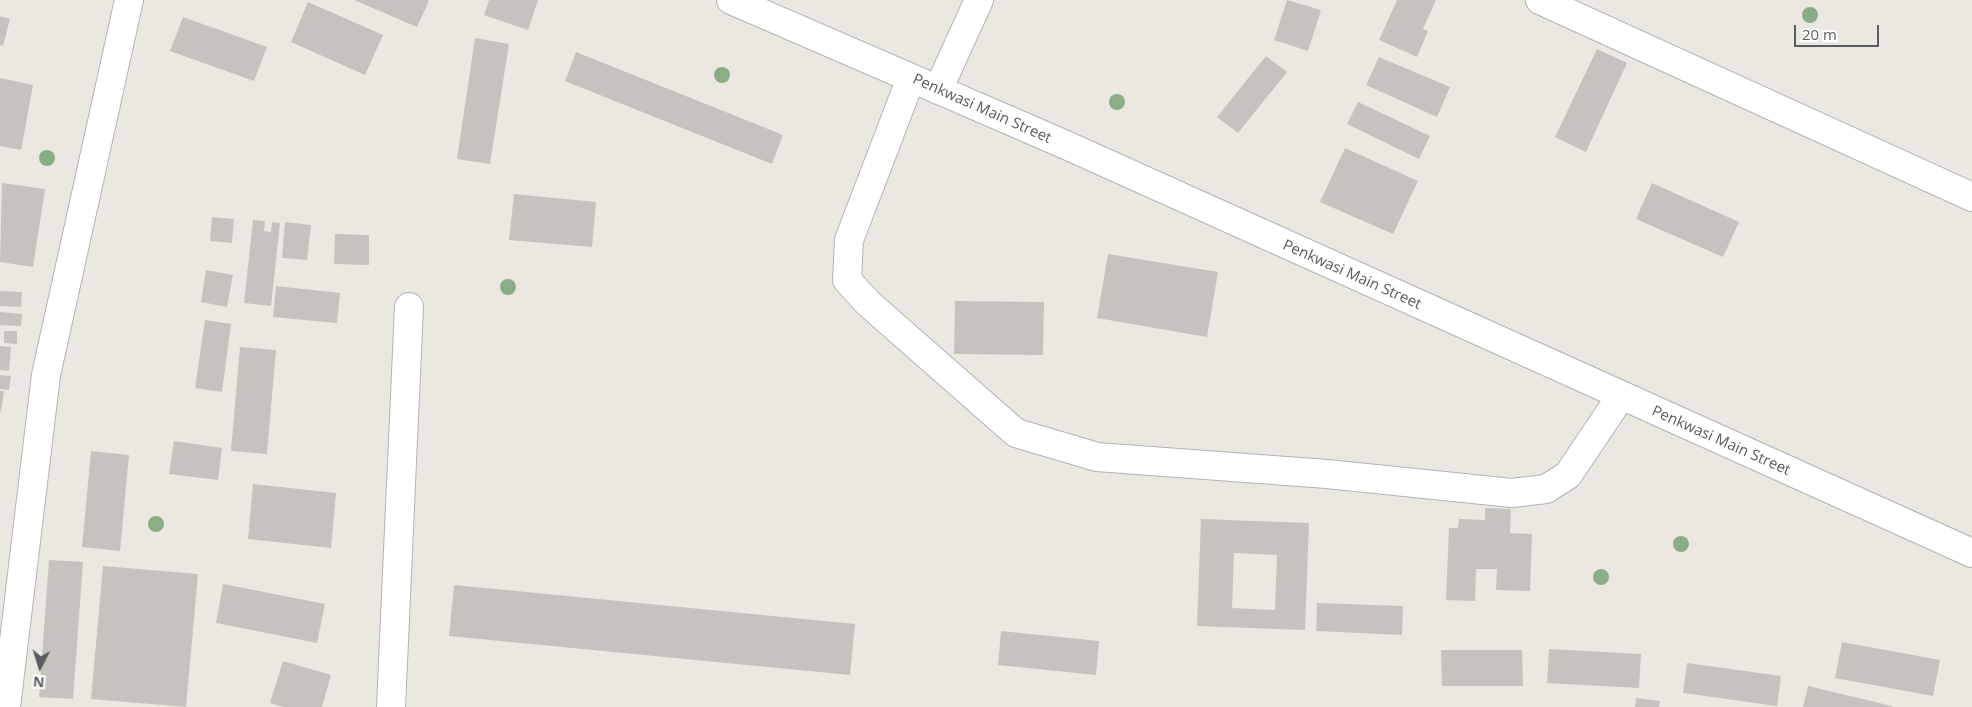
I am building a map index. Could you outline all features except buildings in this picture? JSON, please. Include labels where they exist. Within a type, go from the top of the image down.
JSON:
[{"type":"street","points":[[6,707],[46,375],[129,0]]},
{"type":"street","name":"Penkwasi Main Street","points":[[730,0],[1066,145],[1972,553]]},
{"type":"street","points":[[938,90],[979,0]]},
{"type":"street","points":[[1540,0],[1972,197]]},
{"type":"street","points":[[912,78],[848,240],[847,280],[868,303],[1016,434],[1097,457],[1326,474],[1512,492],[1546,489],[1568,475],[1620,396]]},
{"type":"street","points":[[391,707],[409,307]]}]
